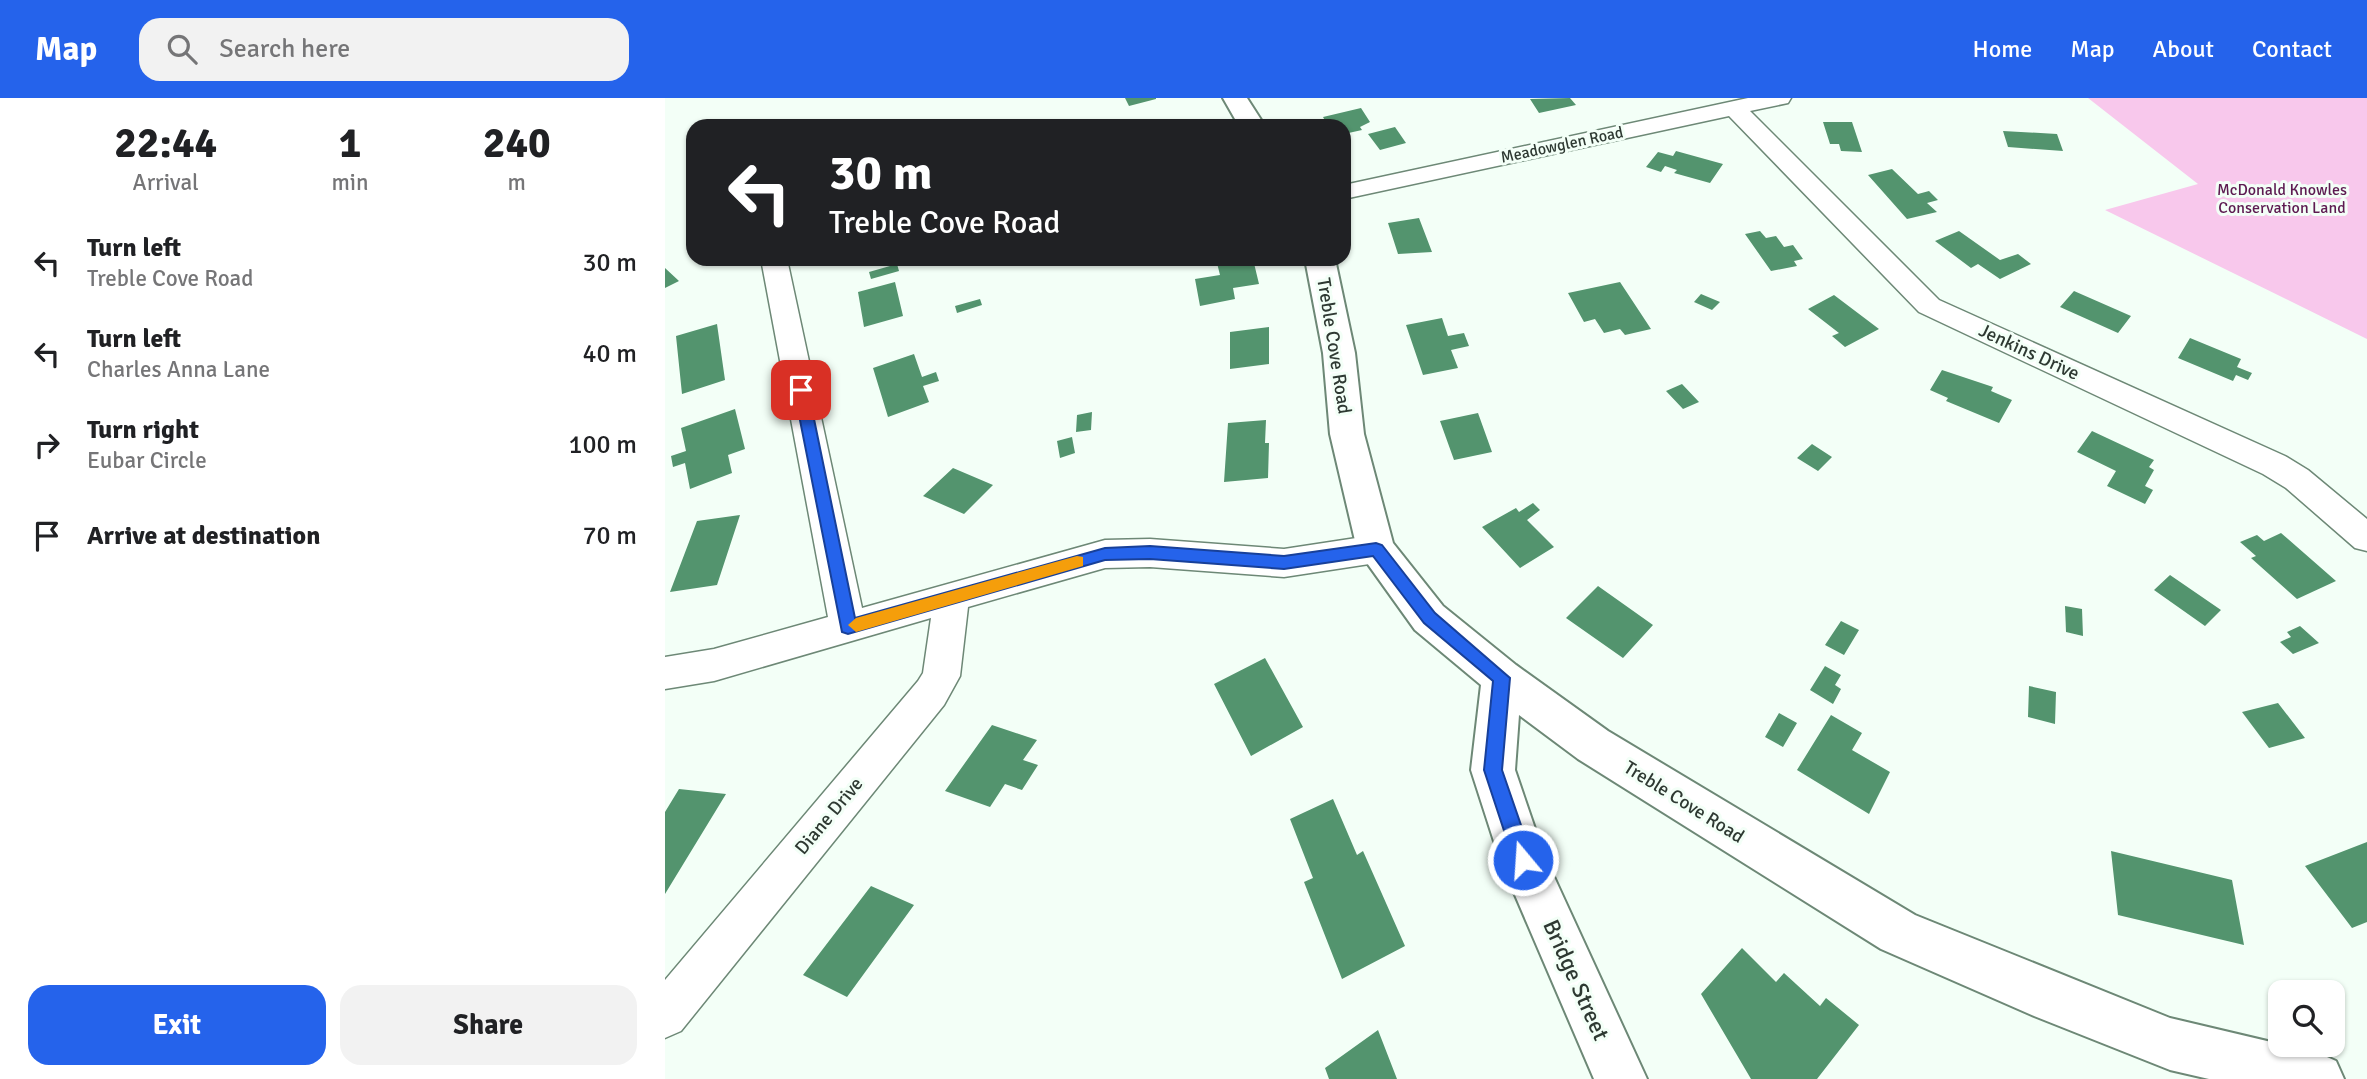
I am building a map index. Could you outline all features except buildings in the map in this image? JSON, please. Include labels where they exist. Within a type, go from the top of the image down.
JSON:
[{"type":"main road","points":[[1235,98],[1248,119]]},
{"type":"main road","name":"Treble Cove Road","points":[[1321,266],[1339,354],[1347,434],[1376,549],[1429,618],[1502,678],[1593,745],[1898,933],[2170,1044],[2305,1077]]},
{"type":"main road","name":"Bridge Street","points":[[1502,678],[1493,770],[1523,860],[1591,1018],[1621,1079]]},
{"type":"street","name":"Meadowglen Road","points":[[1351,190],[1780,98]]},
{"type":"street","name":"Jenkins Drive","points":[[1734,108],[1929,306],[2274,466],[2298,480],[2367,538]]},
{"type":"street","points":[[775,266],[848,627]]},
{"type":"street","points":[[665,673],[713,665],[1105,554],[1150,553],[1284,563],[1376,549]]},
{"type":"street","name":"Diane Drive","points":[[665,1015],[931,693],[941,676],[952,597]]},
{"type":"green space","name":"McDonald Knowles Conservation Land","points":[[2088,98],[2367,98],[2367,339],[2105,210],[2198,184]]},
{"type":"slow traffic","points":[[856,625],[1077,562]]},
{"type":"route","points":[[801,390],[848,627],[1105,554],[1150,553],[1284,563],[1376,549],[1429,618],[1502,678],[1493,770],[1523,860]]}]
